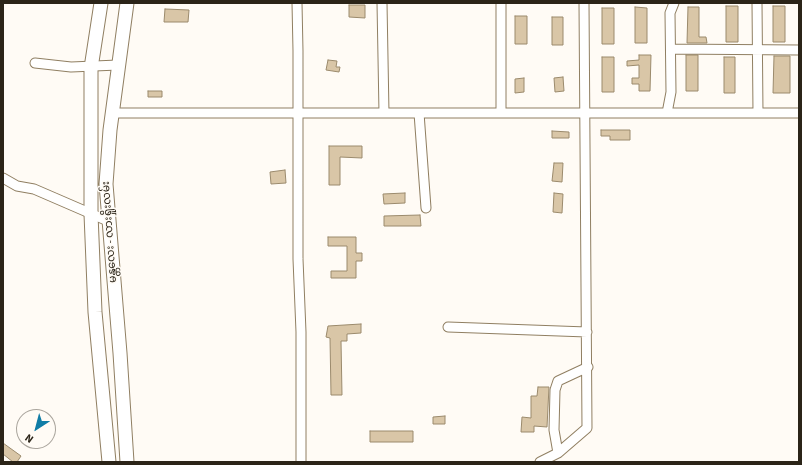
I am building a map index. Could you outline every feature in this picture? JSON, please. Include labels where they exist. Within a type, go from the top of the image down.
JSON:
[{"type":"highway","name":"မန္တလေး - လားရှိုးလမ်း","points":[[101,3],[91,68],[91,214],[96,312],[109,462]]},
{"type":"highway","name":"မန္တလေး - လားရှိုးလမ်း","points":[[126,462],[120,354],[106,184],[118,65],[127,3]]},
{"type":"street","points":[[297,3],[298,259],[301,332],[301,462]]},
{"type":"street","points":[[382,3],[384,113]]},
{"type":"street","points":[[500,113],[501,3]]},
{"type":"street","points":[[540,462],[558,453],[587,428],[588,332],[584,114],[584,3]]},
{"type":"street","points":[[667,113],[671,92],[670,13],[674,3]]},
{"type":"street","points":[[757,3],[758,113]]},
{"type":"street","points":[[671,49],[757,51],[799,50]]},
{"type":"street","points":[[34,63],[91,68],[118,65]]},
{"type":"street","points":[[113,113],[584,114],[799,112]]},
{"type":"street","points":[[419,114],[426,208]]},
{"type":"street","points":[[3,178],[17,186],[34,189],[108,221]]},
{"type":"street","points":[[448,327],[588,332]]},
{"type":"street","points":[[558,453],[554,430],[555,390],[558,381],[588,367]]},
{"type":"building","points":[[349,5],[365,5],[365,18],[349,17]]},
{"type":"building","points":[[726,6],[738,6],[738,42],[726,42]]},
{"type":"building","points":[[773,6],[785,6],[785,42],[773,42]]},
{"type":"building","points":[[635,7],[647,8],[647,43],[635,43]]},
{"type":"building","points":[[688,7],[699,7],[699,37],[706,37],[707,43],[687,43]]},
{"type":"building","points":[[602,8],[614,8],[614,44],[602,44]]},
{"type":"building","points":[[165,9],[189,10],[188,22],[164,22]]},
{"type":"building","points":[[515,16],[527,16],[527,44],[515,44]]},
{"type":"building","points":[[552,17],[563,17],[563,45],[552,45]]},
{"type":"building","points":[[639,55],[651,55],[650,91],[639,91],[639,84],[632,84],[632,78],[639,78],[639,65],[627,66],[627,61],[639,60]]},
{"type":"building","points":[[686,55],[698,55],[698,91],[686,91]]},
{"type":"building","points":[[774,56],[790,56],[790,93],[773,93]]},
{"type":"building","points":[[602,57],[614,57],[614,92],[602,92]]},
{"type":"building","points":[[724,57],[735,57],[735,93],[724,93]]},
{"type":"building","points":[[328,60],[337,61],[336,67],[340,67],[339,72],[326,70]]},
{"type":"building","points":[[563,77],[564,91],[555,92],[554,78]]},
{"type":"building","points":[[524,78],[524,92],[515,93],[515,79]]},
{"type":"building","points":[[148,91],[162,91],[162,97],[148,97]]},
{"type":"building","points":[[601,130],[630,130],[630,140],[610,140],[610,136],[601,136]]},
{"type":"building","points":[[552,131],[569,132],[569,138],[552,138]]},
{"type":"building","points":[[329,146],[362,146],[362,158],[340,157],[340,185],[329,185]]},
{"type":"building","points":[[554,163],[563,163],[562,182],[552,181]]},
{"type":"building","points":[[285,170],[286,183],[271,184],[270,172]]},
{"type":"building","points":[[405,193],[405,203],[384,204],[383,194]]},
{"type":"building","points":[[554,193],[563,194],[562,213],[553,212]]},
{"type":"building","points":[[420,215],[421,226],[384,226],[384,216]]},
{"type":"building","points":[[328,237],[356,237],[356,253],[362,253],[362,261],[356,261],[356,278],[331,278],[331,271],[347,271],[347,246],[328,246]]},
{"type":"building","points":[[361,324],[361,333],[347,334],[347,341],[341,341],[342,395],[331,395],[330,338],[326,337],[328,326]]},
{"type":"building","points":[[538,387],[549,387],[547,427],[534,426],[534,432],[521,432],[522,417],[531,418],[531,396],[537,396]]},
{"type":"building","points":[[445,416],[445,424],[433,424],[433,417]]},
{"type":"building","points":[[370,431],[413,431],[413,442],[370,442]]},
{"type":"building","points":[[3,443],[21,456],[17,462],[13,462],[3,454]]}]
